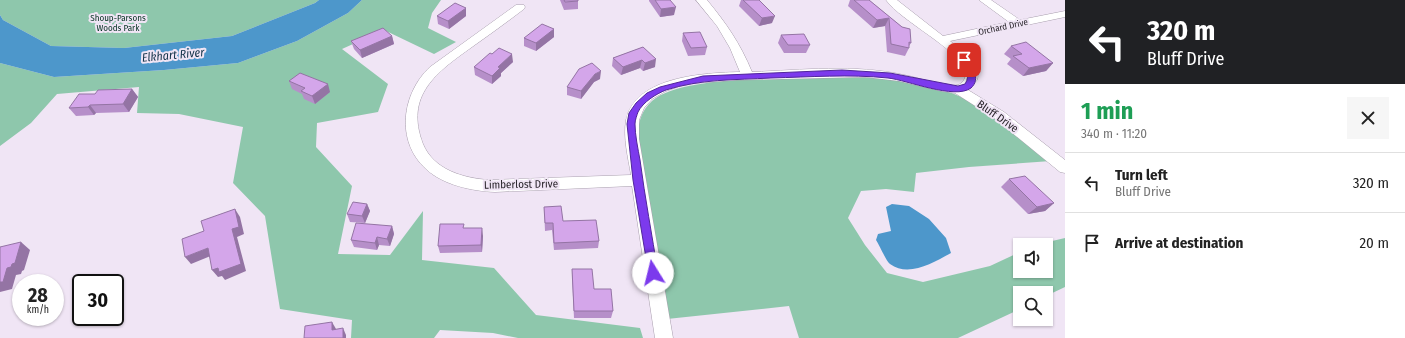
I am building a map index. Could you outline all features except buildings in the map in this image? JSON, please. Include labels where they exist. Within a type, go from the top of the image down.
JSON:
[{"type":"street","points":[[701,0],[722,25],[736,48],[748,76]]},
{"type":"street","points":[[664,338],[638,180],[631,124],[634,113],[639,105],[650,95],[656,92],[682,82],[703,78],[865,73],[890,75],[947,88],[958,89],[968,86],[972,75],[970,68],[954,51],[890,0]]},
{"type":"street","points":[[984,0],[1017,24]]},
{"type":"street","name":"Limberlost Drive","points":[[520,7],[440,66],[429,75],[419,89],[414,102],[412,118],[413,137],[421,154],[434,169],[448,176],[464,182],[489,186],[638,180]]},
{"type":"street","name":"Orchard Drive","points":[[941,40],[1065,14]]},
{"type":"street","name":"Bluff Drive","points":[[958,89],[999,115],[1065,168]]},
{"type":"green space","name":"Shoup-Parsons Woods Park","points":[[0,0],[319,0],[315,3],[232,36],[124,48],[51,46],[3,20],[0,15]]},
{"type":"green space","points":[[362,0],[441,0],[432,13],[428,28],[456,42],[434,54],[384,30],[342,49],[388,84],[378,112],[317,123],[316,147],[352,186],[338,254],[390,255],[423,211],[422,260],[494,268],[536,315],[640,328],[643,338],[518,338],[493,333],[440,330],[434,338],[351,338],[352,320],[280,309],[265,216],[233,183],[243,127],[179,114],[137,113],[139,87],[57,94],[31,123],[0,146],[0,63],[54,77],[164,70],[238,63],[297,41],[348,13]]},
{"type":"green space","points":[[845,77],[876,78],[908,82],[953,94],[967,100],[989,113],[1051,161],[969,167],[916,173],[914,192],[886,189],[861,191],[848,218],[865,245],[887,273],[923,282],[990,266],[1013,255],[1013,278],[1053,278],[1053,241],[1065,238],[1065,287],[1053,293],[1053,286],[1013,286],[1013,312],[958,338],[799,338],[789,306],[667,319],[638,133],[643,112],[652,101],[667,92],[689,86],[744,79]]},
{"type":"water","name":"Elkhart River","points":[[319,0],[362,0],[348,13],[297,41],[238,63],[164,70],[54,77],[0,63],[0,15],[3,20],[51,46],[124,48],[232,36],[315,3]]},
{"type":"water","points":[[892,204],[909,206],[929,219],[946,238],[951,253],[929,264],[913,269],[897,268],[890,264],[876,240],[878,234],[891,231],[886,207]]},
{"type":"route","points":[[653,273],[638,180],[631,124],[634,113],[639,105],[650,95],[663,88],[682,82],[703,78],[842,73],[890,75],[947,88],[958,89],[968,86],[971,81],[972,75],[970,68],[964,60]]}]
